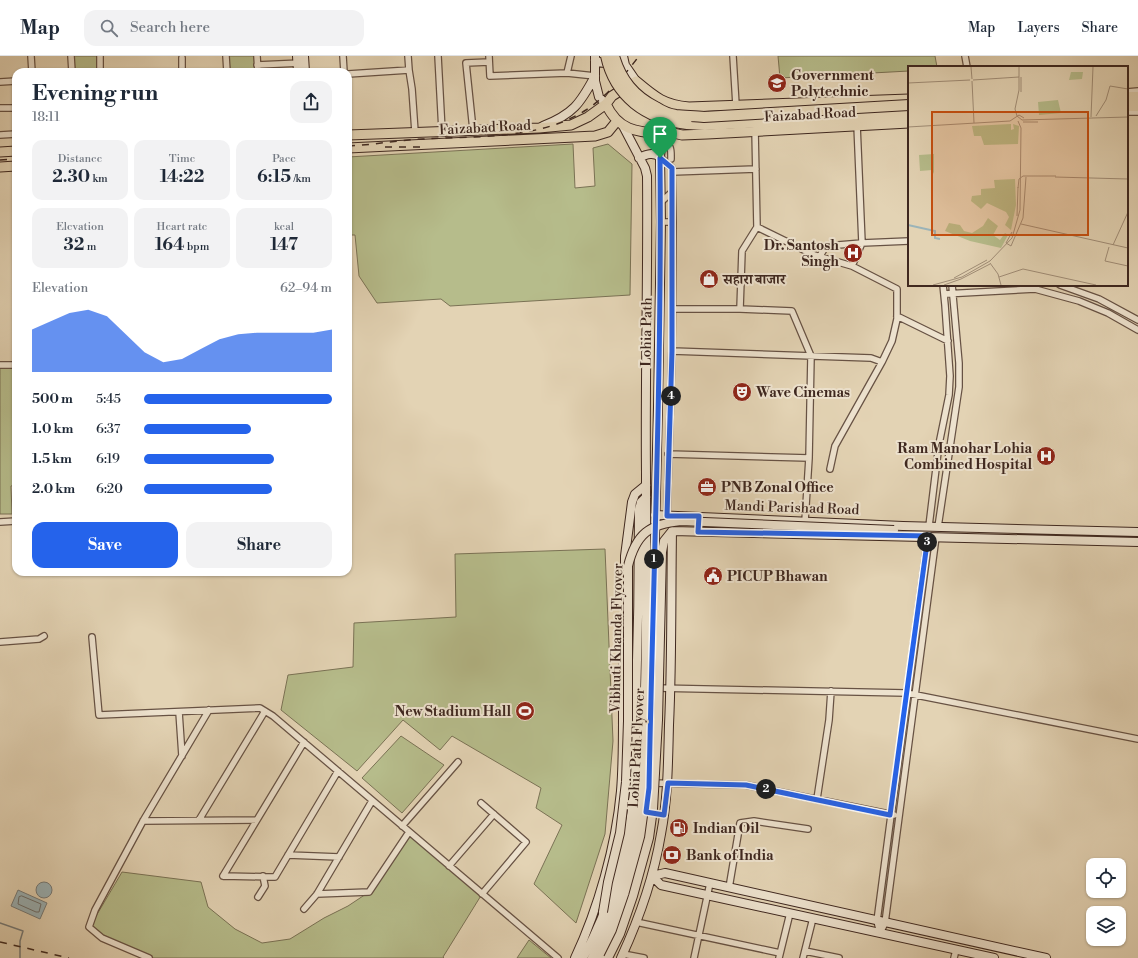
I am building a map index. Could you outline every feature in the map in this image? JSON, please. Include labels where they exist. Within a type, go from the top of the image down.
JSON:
[{"type":"highway","points":[[606,56],[608,68],[616,84],[628,99],[654,116],[675,123],[705,125],[908,115]]},
{"type":"highway","points":[[620,57],[616,66],[634,93],[645,102],[661,111],[675,115],[704,117],[908,105]]},
{"type":"main road","points":[[595,58],[600,63],[604,63],[620,60],[620,57],[636,81]]},
{"type":"main road","points":[[595,58],[595,76],[599,97],[606,104],[610,114],[620,124]]},
{"type":"main road","points":[[539,128],[559,120],[573,110],[595,76]]},
{"type":"main road","name":"Faizabad Road","points":[[352,135],[539,128],[571,125],[588,117],[606,104],[612,96],[636,81],[651,94],[673,105],[689,107],[908,99]]},
{"type":"main road","points":[[662,135],[670,117],[673,105]]},
{"type":"main road","points":[[684,134],[685,122],[689,107]]},
{"type":"main road","name":"Faizabad Road","points":[[352,148],[595,136],[608,132],[620,124],[634,131],[662,135],[908,123]]},
{"type":"main road","name":"Lohia Path","points":[[620,124],[647,176],[646,475]]},
{"type":"main road","name":"Lohia Path","points":[[655,532],[661,222],[660,158],[662,135]]},
{"type":"main road","points":[[0,152],[12,151]]},
{"type":"main road","points":[[639,158],[651,154],[660,158]]},
{"type":"main road","points":[[0,166],[12,166]]},
{"type":"main road","name":"Lohia Path Flyover","points":[[592,958],[614,911],[628,865],[637,821],[638,776],[645,666],[646,475]]},
{"type":"main road","points":[[575,958],[595,908],[606,868],[618,813],[621,792],[623,754],[625,556],[632,502],[635,494],[646,485]]},
{"type":"main road","name":"Mandi Parishad Road","points":[[655,515],[903,526],[1138,532]]},
{"type":"main road","points":[[698,532],[699,516]]},
{"type":"main road","name":"Vibhuti Khanda Flyover","points":[[603,912],[608,882],[620,834],[626,782],[628,721],[628,566],[632,552],[643,534],[652,528],[666,523],[681,521],[894,530],[903,526]]},
{"type":"main road","points":[[622,956],[652,876],[661,834],[668,783],[671,688],[672,531],[1138,542]]},
{"type":"main road","name":"Lohia Path Flyover","points":[[608,958],[620,934],[633,896],[649,838],[653,809],[658,720],[662,552],[664,541],[672,531]]},
{"type":"main road","name":"Lohia Path Flyover","points":[[600,958],[619,916],[634,869],[646,812],[649,783],[655,532]]},
{"type":"main road","name":"Lohia Path Flyover","points":[[584,958],[617,874],[628,832],[638,776]]},
{"type":"main road","points":[[646,812],[664,815]]},
{"type":"main road","points":[[652,876],[665,873],[1046,958]]},
{"type":"main road","points":[[652,876],[661,885],[880,933],[955,954],[994,958]]},
{"type":"street","points":[[31,56],[32,68]]},
{"type":"street","points":[[71,56],[72,68]]},
{"type":"street","points":[[100,56],[100,68]]},
{"type":"street","points":[[226,56],[227,68]]},
{"type":"street","points":[[257,56],[258,65],[301,59]]},
{"type":"street","points":[[343,56],[344,68]]},
{"type":"street","points":[[408,56],[415,132]]},
{"type":"street","points":[[438,56],[442,131]]},
{"type":"street","points":[[567,73],[571,56]]},
{"type":"street","points":[[733,56],[736,105]]},
{"type":"street","points":[[965,56],[967,66]]},
{"type":"street","points":[[182,58],[182,68]]},
{"type":"street","points":[[473,130],[466,63],[489,59],[490,76],[567,73],[595,76]]},
{"type":"street","points":[[352,74],[409,70]]},
{"type":"street","points":[[0,82],[12,81]]},
{"type":"street","points":[[0,108],[12,108]]},
{"type":"street","points":[[852,266],[862,243],[857,125]]},
{"type":"street","points":[[740,309],[742,251],[757,227],[755,130]]},
{"type":"street","points":[[0,135],[12,134]]},
{"type":"street","points":[[662,135],[671,149],[671,159]]},
{"type":"street","points":[[660,158],[672,168],[672,351],[667,516]]},
{"type":"street","points":[[672,172],[756,169]]},
{"type":"street","points":[[661,202],[672,192]]},
{"type":"street","points":[[661,202],[672,203]]},
{"type":"street","points":[[661,222],[673,222]]},
{"type":"street","points":[[757,227],[820,256],[852,266],[897,289],[897,316],[892,341],[882,362],[835,446],[830,469]]},
{"type":"street","points":[[820,256],[826,246],[908,241]]},
{"type":"street","points":[[929,526],[939,444],[949,395],[950,376],[943,286]]},
{"type":"street","points":[[938,527],[958,387],[959,363],[952,286]]},
{"type":"street","points":[[1063,286],[1099,299],[1138,320]]},
{"type":"street","points":[[944,294],[997,288],[1035,289],[1079,301],[1108,313],[1138,330]]},
{"type":"street","points":[[672,309],[792,311],[811,356],[809,458],[805,521]]},
{"type":"street","points":[[897,316],[948,341]]},
{"type":"street","points":[[672,351],[871,358],[882,362]]},
{"type":"street","points":[[0,365],[12,365]]},
{"type":"street","points":[[946,408],[954,411]]},
{"type":"street","points":[[944,422],[954,411]]},
{"type":"street","points":[[668,454],[809,458]]},
{"type":"street","points":[[0,522],[12,521]]},
{"type":"street","points":[[880,933],[877,921],[906,693],[932,537]]},
{"type":"street","points":[[880,933],[885,923],[916,695],[932,537]]},
{"type":"street","points":[[0,642],[40,638],[44,636]]},
{"type":"street","points":[[92,637],[99,715],[260,708],[273,716],[304,742],[558,958]]},
{"type":"street","points":[[652,688],[906,693],[1138,739]]},
{"type":"street","points":[[817,799],[829,720],[831,691]]},
{"type":"street","points":[[149,958],[102,938],[90,928],[95,910],[143,821],[209,710]]},
{"type":"street","points":[[199,820],[265,711]]},
{"type":"street","points":[[179,712],[182,756]]},
{"type":"street","points":[[304,742],[223,876],[275,877],[338,771]]},
{"type":"street","points":[[402,826],[458,762]]},
{"type":"street","points":[[896,770],[904,782]]},
{"type":"street","points":[[649,783],[746,785],[900,816]]},
{"type":"street","points":[[304,909],[317,894],[372,800]]},
{"type":"street","points":[[481,803],[526,842],[482,894]]},
{"type":"street","points":[[449,866],[494,814]]},
{"type":"street","points":[[143,821],[256,820]]},
{"type":"street","points":[[729,888],[740,823],[754,821],[808,829]]},
{"type":"street","points":[[317,894],[369,892],[409,832]]},
{"type":"street","points":[[288,855],[339,856]]},
{"type":"street","points":[[258,897],[265,886],[264,876]]},
{"type":"street","points":[[694,958],[710,883]]},
{"type":"street","points":[[636,922],[780,956],[790,913]]},
{"type":"street","points":[[803,958],[813,918]]},
{"type":"street","points":[[805,951],[839,958]]},
{"type":"street","points":[[622,956],[644,958]]},
{"type":"green space","points":[[74,56],[97,56],[98,68],[75,68]]},
{"type":"green space","points":[[229,56],[254,56],[255,68],[230,68]]},
{"type":"green space","points":[[778,56],[935,56],[937,66],[908,66],[908,71],[780,78]]},
{"type":"green space","points":[[573,144],[575,188],[595,186],[593,148],[608,144],[632,164],[630,295],[450,306],[441,299],[377,303],[359,276],[355,235],[352,235],[352,157]]},
{"type":"green space","points":[[0,368],[12,368],[12,514],[0,514]]},
{"type":"green space","points":[[605,549],[613,741],[605,834],[576,923],[534,884],[562,825],[536,808],[541,788],[452,736],[440,750],[403,720],[357,771],[281,710],[288,675],[353,667],[354,623],[456,617],[455,554]]},
{"type":"green space","points":[[401,736],[444,765],[402,813],[362,778]]},
{"type":"green space","points":[[409,832],[482,894],[443,957],[444,958],[149,958],[102,938],[89,928],[122,872],[201,882],[208,907],[235,929],[262,943],[290,939],[324,918],[348,906],[369,892]]},
{"type":"green space","points":[[529,940],[551,958],[517,958]]},
{"type":"water","points":[[44,882],[50,884],[52,890],[50,896],[44,898],[38,896],[36,890],[38,884]]},
{"type":"water","points":[[18,890],[47,903],[40,919],[11,906]]},
{"type":"waterway","points":[[0,923],[23,931],[20,941],[20,958]]},
{"type":"railway","points":[[352,146],[414,140],[507,135],[548,127],[568,120],[586,110],[601,99],[639,56]]},
{"type":"railway","points":[[385,147],[427,147]]},
{"type":"railway","points":[[0,160],[12,159]]},
{"type":"railway","points":[[0,942],[69,958]]},
{"type":"place","name":"Government Polytechnic","points":[[777,83]]},
{"type":"place","name":"Dr. Santosh Singh","points":[[853,253]]},
{"type":"place","name":"सहारा बाजार","points":[[709,279]]},
{"type":"place","name":"Wave Cinemas","points":[[742,392]]},
{"type":"place","name":"Ram Manohar Lohia Combined Hospital","points":[[1046,456]]},
{"type":"place","name":"PNB Zonal Office","points":[[707,487]]},
{"type":"place","name":"PICUP Bhawan","points":[[713,576]]},
{"type":"place","name":"New Stadium Hall","points":[[525,711]]},
{"type":"place","name":"Indian Oil","points":[[679,828]]},
{"type":"place","name":"Bank of India","points":[[672,855]]},
{"type":"route","points":[[660,158],[672,168],[672,351],[667,516],[699,516],[698,532],[928,536],[890,815],[746,785],[668,783],[664,815],[646,812],[649,788],[658,407],[661,202],[660,158]]}]
